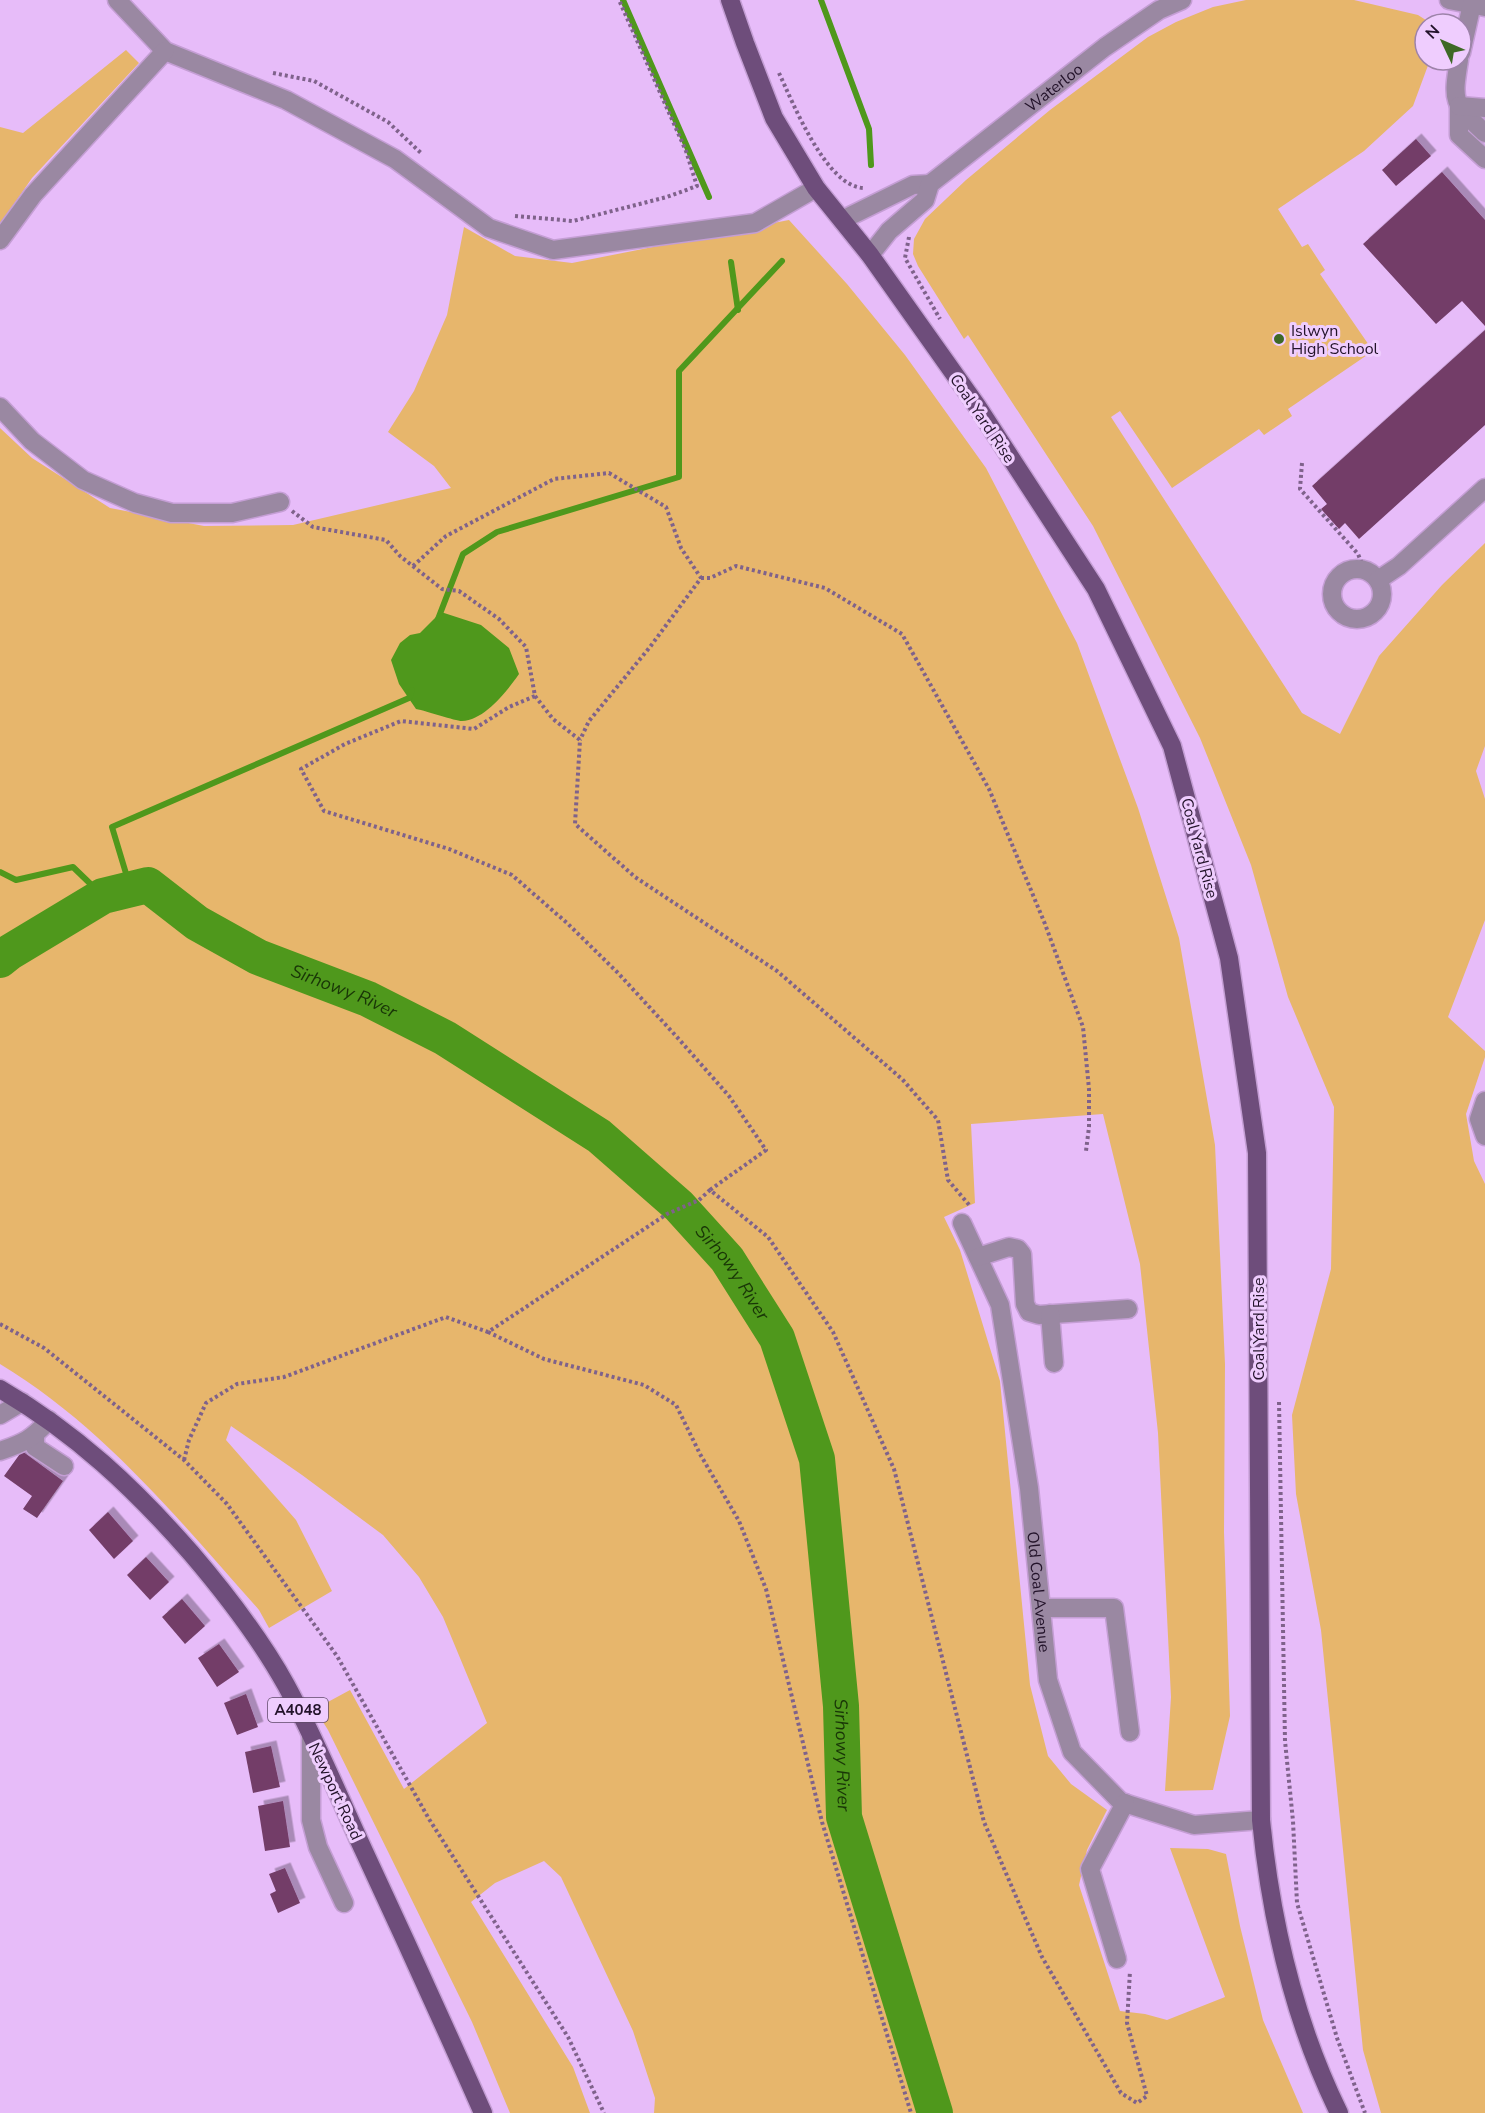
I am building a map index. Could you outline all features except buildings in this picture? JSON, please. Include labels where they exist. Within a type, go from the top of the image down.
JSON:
[{"type":"main road","name":"Coal Yard Rise","points":[[730,0],[744,43],[774,118],[816,188],[870,255],[977,406],[1096,589],[1172,746],[1229,958],[1257,1153],[1261,1820],[1267,1877],[1291,1989],[1339,2113]]},
{"type":"main road","name":"Newport Road","points":[[0,1389],[78,1441],[114,1472],[155,1512],[216,1582],[256,1636],[286,1685],[429,1991],[483,2113]]},
{"type":"street","points":[[117,0],[165,51],[286,100],[395,159],[489,228],[553,250],[755,223],[816,188]]},
{"type":"street","name":"Waterloo","points":[[870,255],[889,231],[925,200],[930,184],[1105,47],[1159,10],[1182,0]]},
{"type":"street","points":[[1449,0],[1479,5],[1473,21]]},
{"type":"street","points":[[0,240],[33,195],[165,51]]},
{"type":"street","points":[[1457,72],[1454,97],[1459,106],[1485,133]]},
{"type":"street","points":[[1459,106],[1485,108]]},
{"type":"street","points":[[1459,106],[1459,135],[1485,159]]},
{"type":"street","name":"Waterloo","points":[[842,220],[913,185],[930,184]]},
{"type":"street","points":[[0,407],[32,441],[83,480],[135,503],[172,513],[232,513],[280,502]]},
{"type":"street","points":[[1371,575],[1399,566],[1485,488]]},
{"type":"street","points":[[1485,1101],[1479,1119],[1485,1136]]},
{"type":"street","name":"Old Coal Avenue","points":[[962,1223],[1000,1305],[1029,1488],[1048,1680],[1072,1752],[1121,1802],[1194,1825],[1261,1820]]},
{"type":"street","points":[[978,1257],[1009,1247],[1018,1249],[1022,1254],[1025,1304],[1029,1312],[1039,1315],[1128,1309]]},
{"type":"street","points":[[1050,1314],[1054,1363]]},
{"type":"street","points":[[0,1415],[22,1402]]},
{"type":"street","points":[[0,1451],[35,1436],[49,1420]]},
{"type":"street","points":[[35,1436],[35,1447],[64,1466]]},
{"type":"street","points":[[1041,1608],[1114,1608],[1130,1732]]},
{"type":"street","points":[[310,1736],[311,1820],[318,1847],[344,1903]]},
{"type":"street","points":[[1117,1959],[1090,1869],[1125,1803]]},
{"type":"path","points":[[510,215],[573,221],[667,197],[697,186],[686,151],[619,0]]},
{"type":"path","points":[[775,64],[803,123],[835,174],[856,188],[866,188]]},
{"type":"path","points":[[263,71],[314,81],[388,122],[428,159]]},
{"type":"path","points":[[913,228],[909,235],[905,258],[943,323]]},
{"type":"path","points":[[1302,464],[1300,489],[1358,554],[1371,575]]},
{"type":"path","points":[[413,566],[446,536],[554,479],[609,473],[666,507],[681,548],[701,578]]},
{"type":"path","points":[[280,502],[313,527],[386,540],[400,556],[442,589],[459,591],[492,614],[526,647],[535,696],[553,719],[580,740]]},
{"type":"path","points":[[701,578],[710,578],[736,566],[825,588],[902,634],[989,789],[1045,924],[1083,1027],[1089,1089],[1089,1127],[1086,1151]]},
{"type":"path","points":[[701,578],[650,647],[589,721],[580,740],[575,824],[635,877],[777,971],[902,1079],[938,1120],[948,1180],[973,1209],[962,1223]]},
{"type":"path","points":[[488,1332],[667,1214],[699,1200],[766,1150],[729,1096],[618,973],[567,923],[512,875],[449,849],[324,811],[301,770],[345,744],[401,721],[474,729],[508,707],[535,696]]},
{"type":"path","points":[[710,1190],[768,1237],[832,1332],[894,1469],[984,1822],[1042,1957],[1121,2093],[1137,2103],[1147,2096],[1127,2023],[1130,1968],[1117,1959]]},
{"type":"path","points":[[184,1460],[189,1440],[206,1403],[237,1384],[284,1377],[446,1317],[488,1332],[544,1359],[644,1385],[676,1405],[700,1454],[739,1521],[766,1589],[822,1822],[911,2113]]},
{"type":"path","points":[[0,1324],[44,1348],[184,1460],[227,1504],[337,1656],[429,1819],[568,2037],[604,2113]]},
{"type":"path","points":[[1279,1399],[1285,1741],[1293,1821],[1297,1903],[1337,2038],[1365,2113]]},
{"type":"shaded area","points":[[1246,0],[1354,0],[1413,14],[1413,72],[1426,72],[1413,106],[1364,151],[1278,209],[1302,247],[1308,244],[1325,270],[1320,274],[1373,351],[1288,409],[1292,416],[1264,435],[1259,429],[1172,488],[1120,411],[1111,417],[1302,713],[1340,734],[1379,656],[1442,585],[1485,543],[1485,746],[1476,771],[1485,799],[1485,920],[1448,1017],[1485,1051],[1466,1114],[1474,1161],[1485,1184],[1485,2113],[1381,2113],[1363,2050],[1321,1630],[1296,1494],[1292,1415],[1331,1269],[1334,1107],[1288,997],[1251,865],[1200,738],[1093,526],[968,335],[964,339],[918,266],[913,254],[914,239],[925,219],[966,180],[1050,110],[1148,37],[1176,22],[1213,7]]},
{"type":"shaded area","points":[[126,50],[139,63],[32,178],[0,224],[0,127],[23,133]]},
{"type":"shaded area","points":[[789,220],[847,284],[905,355],[986,468],[1077,643],[1138,808],[1179,938],[1215,1145],[1225,1364],[1224,1532],[1230,1716],[1213,1790],[1165,1791],[1171,1697],[1158,1433],[1140,1264],[1103,1114],[971,1124],[975,1203],[944,1217],[960,1250],[1000,1381],[1030,1685],[1048,1756],[1071,1784],[1107,1810],[1087,1850],[1079,1885],[1120,2011],[1167,2020],[1225,1997],[1170,1848],[1208,1849],[1226,1854],[1240,1926],[1263,2020],[1303,2113],[654,2113],[655,2098],[633,2031],[561,1877],[544,1861],[495,1883],[471,1902],[573,2067],[590,2113],[510,2113],[472,2022],[328,1730],[315,1709],[350,1690],[404,1789],[487,1723],[443,1617],[419,1577],[383,1535],[231,1426],[226,1440],[296,1520],[332,1591],[269,1628],[259,1610],[138,1477],[73,1416],[0,1364],[0,428],[32,458],[110,508],[204,526],[293,525],[451,488],[434,466],[388,432],[414,391],[447,315],[464,227],[515,256],[572,263]]},
{"type":"shaded area","points":[[441,612],[481,625],[509,648],[519,674],[495,703],[479,716],[471,719],[458,721],[416,709],[399,684],[391,660],[400,643],[410,635],[420,633]]},
{"type":"waterway","points":[[623,0],[709,197]]},
{"type":"waterway","points":[[821,0],[869,129],[871,165]]},
{"type":"waterway","points":[[438,619],[463,554],[497,532],[679,477],[679,371],[782,261]]},
{"type":"waterway","points":[[731,262],[738,310]]},
{"type":"waterway","points":[[131,890],[112,827],[409,698],[412,690]]},
{"type":"waterway","points":[[0,872],[16,880],[73,867],[103,896]]},
{"type":"waterway","name":"Sirhowy River","points":[[0,960],[103,896],[148,885],[197,923],[258,957],[368,999],[445,1038],[599,1136],[679,1206],[727,1259],[777,1338],[817,1459],[841,1706],[844,1817],[935,2113]]},
{"type":"place","name":"Islwyn High School","points":[[1279,339]]}]
